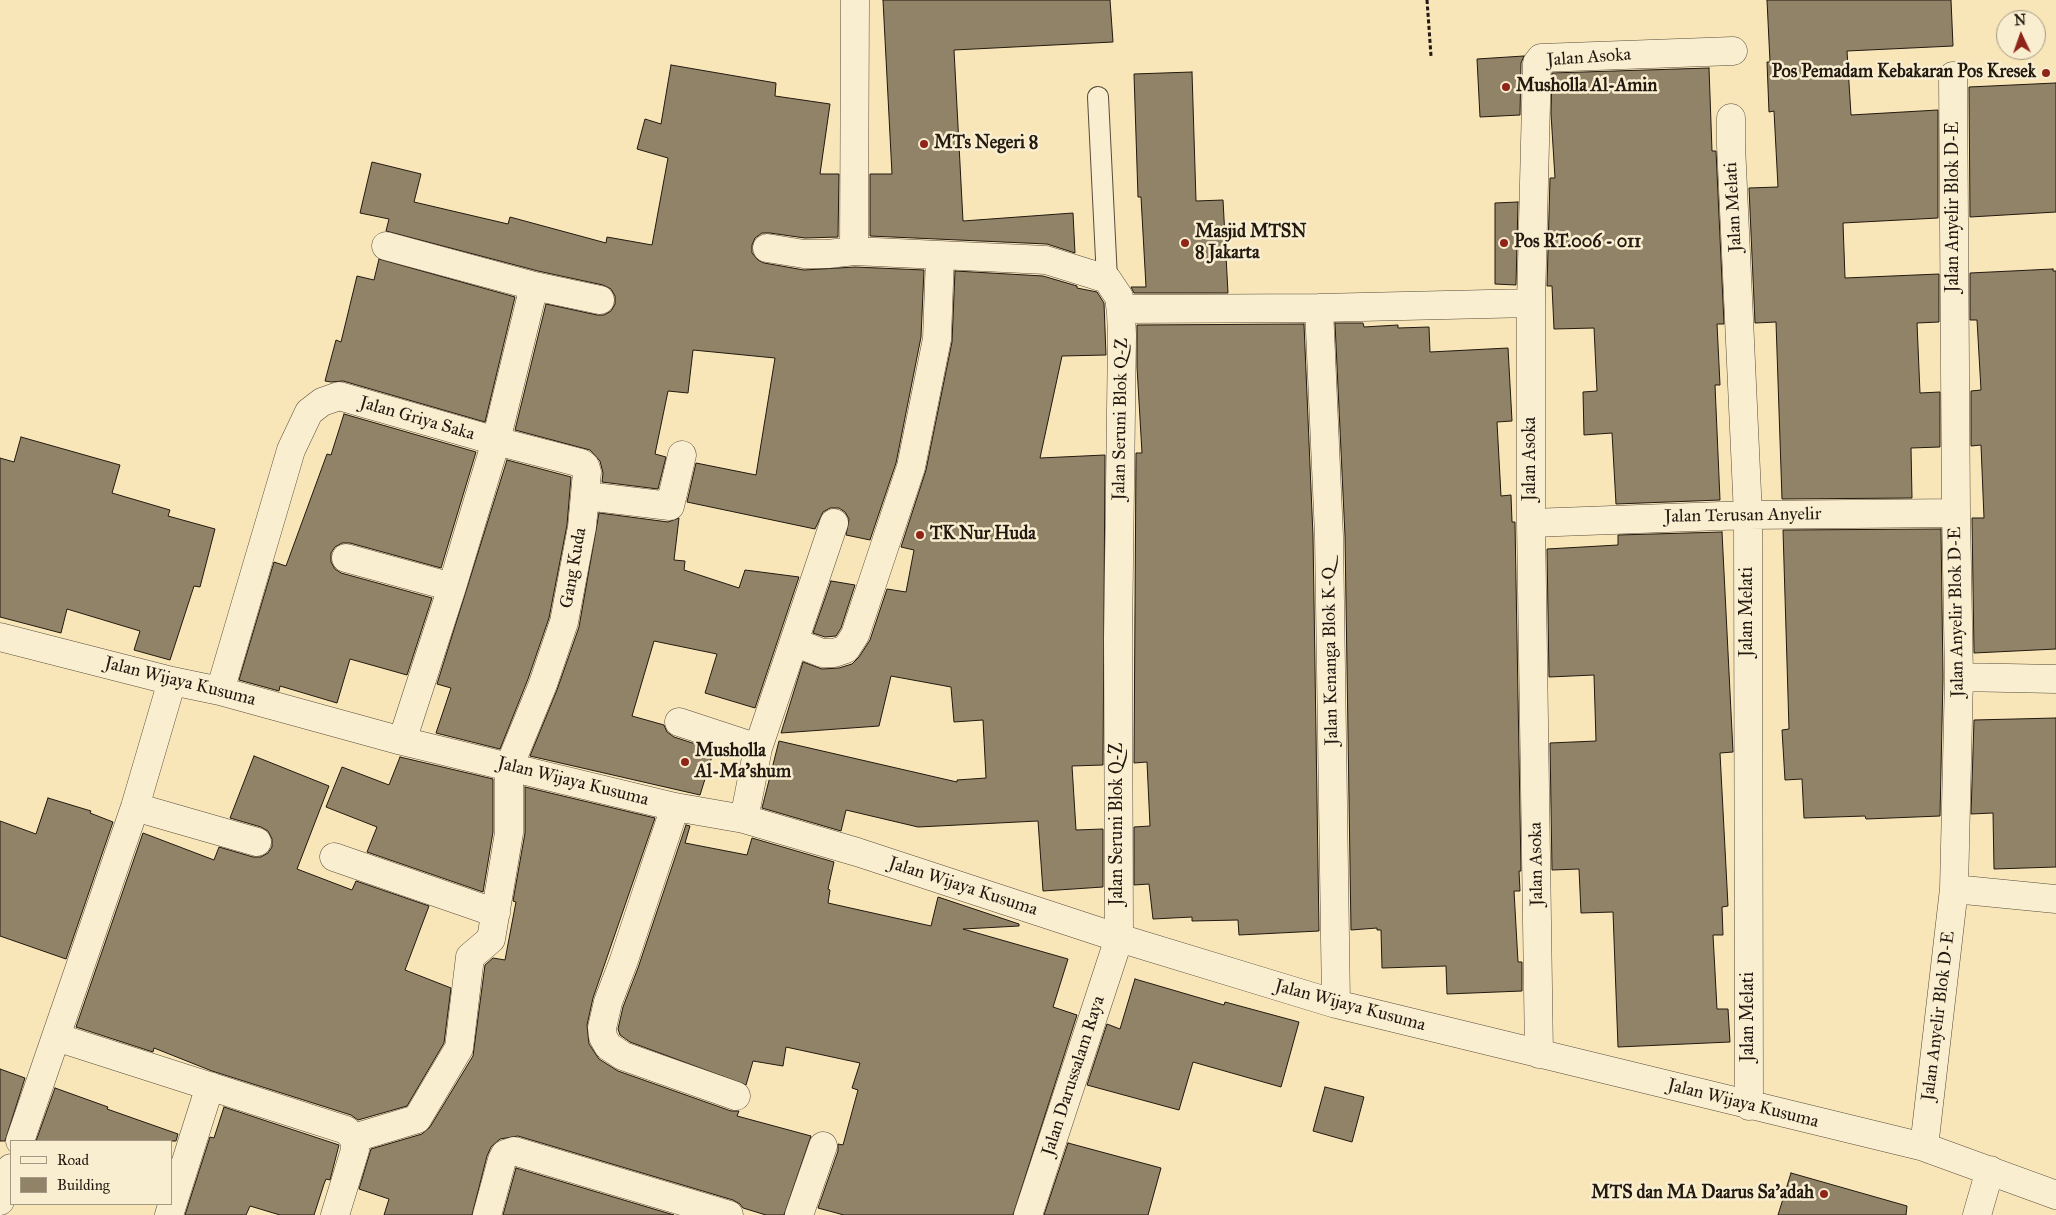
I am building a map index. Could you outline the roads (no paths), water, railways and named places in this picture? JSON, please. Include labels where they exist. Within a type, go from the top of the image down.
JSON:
[{"type":"street","points":[[854,251],[855,0]]},
{"type":"street","name":"Jalan Asoka","points":[[1539,1054],[1531,523],[1531,303],[1537,63],[1541,58],[1733,51]]},
{"type":"street","name":"Jalan Anyelir Blok D-E","points":[[1924,1147],[1954,889],[1959,676],[1953,76]]},
{"type":"street","name":"Jalan Melati","points":[[1732,118],[1731,145],[1748,515],[1749,1106]]},
{"type":"street","points":[[386,246],[534,286],[600,300]]},
{"type":"street","points":[[767,248],[804,254],[854,251],[1046,260],[1107,279],[1119,297],[1120,313]]},
{"type":"street","points":[[794,642],[822,653],[834,653],[846,649],[856,635],[911,467],[937,338],[940,256]]},
{"type":"street","name":"Jalan Griya Saka","points":[[402,741],[452,587],[496,441],[534,286]]},
{"type":"street","name":"Jalan Seruni Blok Q-Z","points":[[1119,938],[1118,638],[1122,335],[1120,313],[1125,309],[1319,308],[1531,303]]},
{"type":"street","name":"Jalan Kenanga Blok K-Q","points":[[1319,308],[1329,536],[1336,1004]]},
{"type":"street","name":"Jalan Griya Saka","points":[[220,690],[290,450],[309,412],[322,402],[339,396],[581,463],[585,466],[587,472],[586,496]]},
{"type":"street","points":[[586,496],[670,506],[682,455]]},
{"type":"street","name":"Gang Kuda","points":[[509,767],[543,684],[564,622],[586,496]]},
{"type":"street","name":"Jalan Terusan Anyelir","points":[[1531,523],[1748,515],[1956,513]]},
{"type":"street","points":[[744,819],[758,748],[834,523]]},
{"type":"street","points":[[346,558],[452,587]]},
{"type":"street","name":"Jalan Wijaya Kusuma","points":[[0,637],[172,681],[220,690],[402,741],[675,807],[744,819],[857,852],[1119,938],[1336,1004],[1749,1106],[1924,1147],[2056,1195]]},
{"type":"street","points":[[1959,676],[2056,679]]},
{"type":"street","points":[[20,1140],[135,807],[172,681]]},
{"type":"street","points":[[679,722],[758,748]]},
{"type":"street","points":[[354,1138],[417,1119],[459,1048],[470,957],[491,939],[496,913],[509,833],[509,767]]},
{"type":"street","points":[[135,807],[257,842]]},
{"type":"street","points":[[675,807],[623,963],[608,1002],[602,1028],[603,1037],[608,1046],[622,1056],[736,1096]]},
{"type":"street","points":[[334,857],[496,913]]},
{"type":"street","points":[[1954,889],[2056,899]]},
{"type":"street","name":"Jalan Darussalam Raya","points":[[1028,1215],[1119,938]]},
{"type":"street","points":[[56,1037],[346,1130],[354,1138],[355,1150],[335,1215]]},
{"type":"street","points":[[169,1215],[210,1086]]},
{"type":"street","points":[[799,1215],[823,1146]]},
{"type":"street","points":[[487,1215],[504,1154],[514,1151],[730,1215]]},
{"type":"street","points":[[1977,1215],[1990,1170]]},
{"type":"street","points":[[0,1201],[10,1171]]},
{"type":"lane","points":[[1098,97],[1107,279]]},
{"type":"place","name":"Pos Pemadam Kebakaran Pos Kresek","points":[[2046,73]]},
{"type":"place","name":"Musholla Al-Amin","points":[[1506,87]]},
{"type":"place","name":"MTs Negeri 8","points":[[924,144]]},
{"type":"place","name":"Masjid MTSN 8 Jakarta","points":[[1185,243]]},
{"type":"place","name":"Pos RT.006 - 011","points":[[1504,243]]},
{"type":"place","name":"TK Nur Huda","points":[[920,535]]},
{"type":"place","name":"Musholla Al-Ma'shum","points":[[685,762]]},
{"type":"place","name":"MTS dan MA Daarus Sa'adah","points":[[1824,1194]]}]
